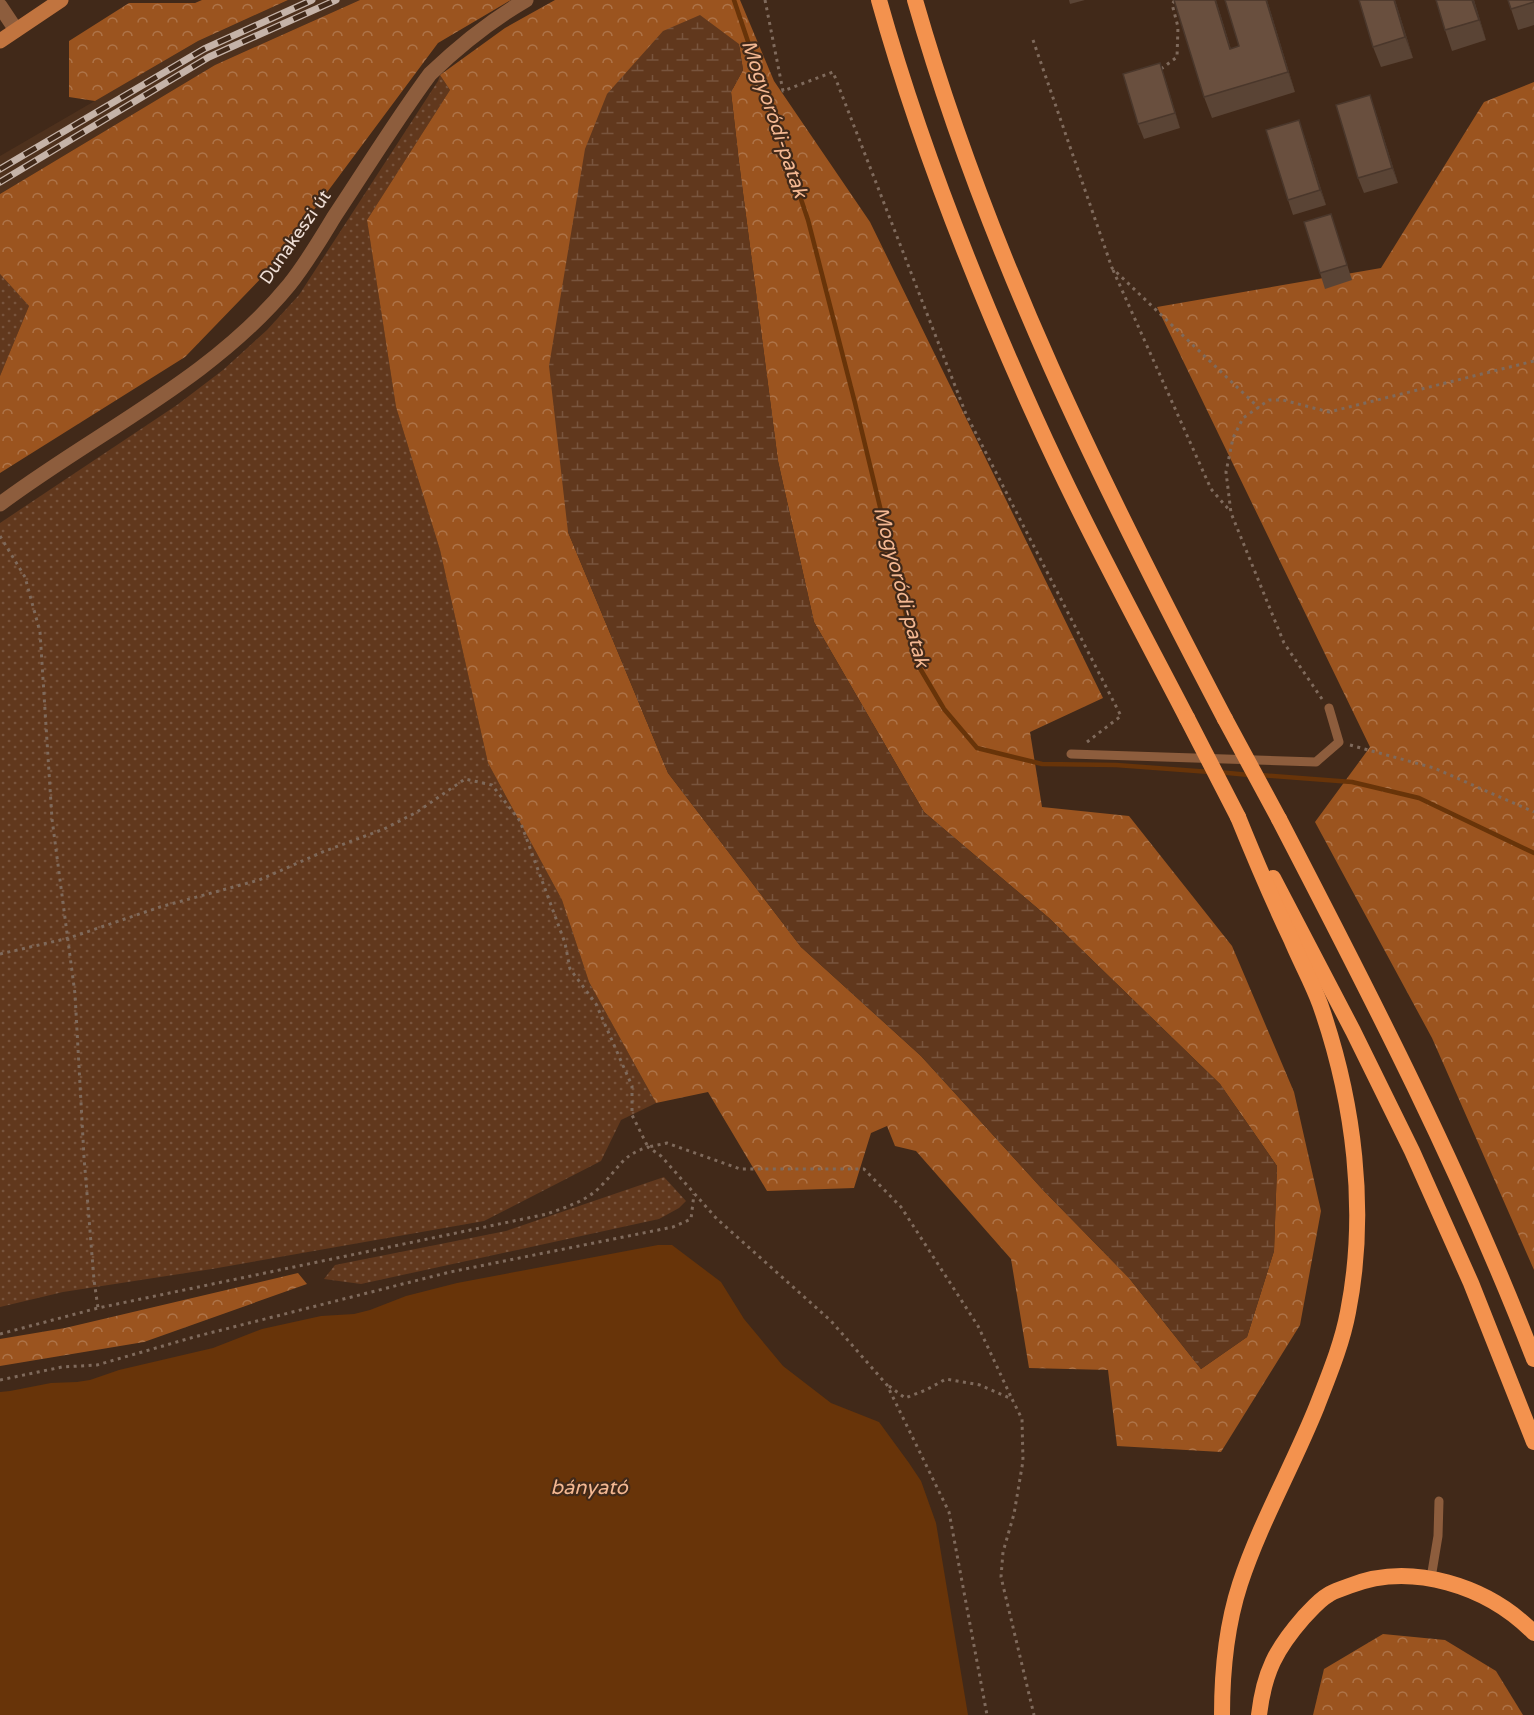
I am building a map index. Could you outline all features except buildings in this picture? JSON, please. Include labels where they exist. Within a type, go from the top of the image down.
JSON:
[{"type":"highway","points":[[879,0],[896,60],[951,217],[1035,417],[1238,817],[1291,911],[1353,1031],[1412,1151],[1471,1283],[1534,1442]]},
{"type":"highway","points":[[915,0],[978,194],[1066,402],[1146,567],[1352,959],[1441,1140],[1500,1271],[1534,1359]]},
{"type":"highway","points":[[1222,1715],[1222,1671],[1230,1620],[1240,1585],[1261,1530],[1316,1409],[1337,1354],[1348,1314],[1355,1270],[1358,1210],[1348,1120],[1334,1049],[1319,1002],[1261,875],[1238,817]]},
{"type":"highway","points":[[1259,1715],[1265,1682],[1274,1656],[1288,1635],[1328,1594],[1360,1581],[1400,1575],[1431,1578],[1458,1586],[1500,1606],[1534,1633]]},
{"type":"main road","points":[[0,40],[61,0]]},
{"type":"street","name":"Dunakeszi út","points":[[0,504],[168,390],[216,355],[257,318],[289,285],[430,74],[484,26],[526,0]]},
{"type":"street","points":[[0,6],[16,30]]},
{"type":"lane","points":[[1071,754],[1316,762],[1339,742],[1329,708]]},
{"type":"lane","points":[[1431,1578],[1438,1536],[1439,1501]]},
{"type":"path","points":[[765,0],[783,91],[833,72],[966,414],[1120,716],[1071,754]]},
{"type":"path","points":[[1161,69],[1177,57],[1178,27],[1172,4],[1175,0]]},
{"type":"path","points":[[1033,40],[1112,268],[1211,489],[1231,513]]},
{"type":"path","points":[[1112,268],[1259,408]]},
{"type":"path","points":[[1329,708],[1284,643],[1231,513],[1226,472],[1233,438],[1243,418],[1269,400],[1283,400],[1329,412],[1534,361]]},
{"type":"path","points":[[0,536],[25,577],[39,632],[52,819],[75,994],[94,1280],[98,1308]]},
{"type":"path","points":[[1339,742],[1434,768],[1534,812]]},
{"type":"path","points":[[0,954],[69,938],[160,907],[259,880],[325,851],[384,829],[417,812],[465,779],[492,786],[520,821],[565,943],[570,969],[596,1004],[628,1076],[632,1086],[632,1115],[648,1147],[661,1156],[717,1219],[831,1321],[887,1385],[905,1398],[927,1390],[946,1379],[980,1385],[1012,1399]]},
{"type":"path","points":[[0,1334],[98,1308],[547,1214],[581,1201],[601,1186],[618,1165],[633,1152],[667,1143],[740,1169],[864,1169],[901,1207],[978,1326],[1022,1419],[1023,1461],[1014,1514],[1003,1552],[1001,1577],[1034,1715]]},
{"type":"path","points":[[0,1380],[62,1367],[97,1365],[194,1337],[450,1272],[673,1227],[691,1220],[694,1194]]},
{"type":"path","points":[[887,1385],[949,1512],[987,1715]]},
{"type":"shaded area","points":[[288,0],[360,0],[215,65],[0,194],[0,156],[198,41]]},
{"type":"green space","points":[[202,0],[288,0],[198,41],[95,101],[69,97],[69,41],[129,3],[195,3]]},
{"type":"green space","points":[[360,0],[511,0],[438,43],[270,269],[185,357],[0,473],[0,376],[29,306],[0,274],[0,194],[215,65]]},
{"type":"green space","points":[[555,0],[740,0],[774,81],[870,222],[1103,698],[1030,732],[1042,807],[1129,816],[1232,946],[1294,1092],[1321,1211],[1300,1325],[1221,1452],[1117,1446],[1108,1370],[1029,1368],[1011,1259],[916,1151],[895,1146],[887,1126],[871,1133],[854,1188],[767,1191],[708,1092],[656,1103],[589,982],[562,900],[488,763],[440,550],[396,407],[367,220],[450,90],[440,75],[505,28]],"holes":[[[739,44],[743,70],[731,92],[739,162],[778,461],[814,622],[924,812],[1049,918],[1220,1084],[1277,1166],[1274,1251],[1247,1337],[1201,1369],[1129,1278],[1043,1190],[921,1056],[801,947],[668,773],[568,532]]]},
{"type":"green space","points":[[700,15],[739,44],[743,70],[731,92],[739,162],[778,461],[814,622],[924,812],[1049,918],[1220,1084],[1277,1166],[1274,1251],[1247,1337],[1201,1369],[1129,1278],[1043,1190],[921,1056],[801,947],[668,773],[568,532],[549,366],[585,149],[607,94],[663,31]]},
{"type":"green space","points":[[440,75],[450,90],[367,220],[396,407],[440,550],[488,763],[562,900],[589,982],[656,1103],[621,1120],[601,1161],[484,1221],[212,1269],[63,1292],[0,1307],[0,523],[177,405],[223,370],[267,330],[299,295]]},
{"type":"green space","points":[[1534,82],[1534,1270],[1432,1038],[1315,822],[1370,747],[1157,307],[1381,268],[1484,102]]},
{"type":"green space","points":[[0,274],[29,306],[0,376]]},
{"type":"green space","points":[[664,1177],[686,1201],[679,1208],[659,1219],[361,1284],[324,1279],[335,1265],[506,1231]]},
{"type":"green space","points":[[298,1273],[307,1284],[144,1342],[0,1366],[0,1339],[65,1328]]},
{"type":"green space","points":[[1383,1634],[1445,1640],[1496,1671],[1523,1715],[1313,1715],[1324,1669]]},
{"type":"water","name":"bányató","points":[[658,1245],[672,1245],[721,1282],[744,1319],[783,1366],[831,1403],[879,1422],[921,1481],[936,1523],[968,1715],[0,1715],[0,1392],[51,1383],[90,1380],[119,1370],[213,1348],[262,1329],[321,1316],[354,1314],[406,1296],[457,1283]]},
{"type":"waterway","name":"Mogyoródi-patak","points":[[734,0],[808,220],[918,665],[944,709],[977,748],[1042,764],[1116,765],[1210,772]]},
{"type":"waterway","name":"Mogyoródi-patak","points":[[1218,772],[1249,775]]},
{"type":"waterway","name":"Mogyoródi-patak","points":[[1260,775],[1352,782],[1419,798],[1534,853]]},
{"type":"railway","points":[[0,169],[204,49],[312,0]]},
{"type":"railway","points":[[0,182],[209,57],[336,0]]}]
